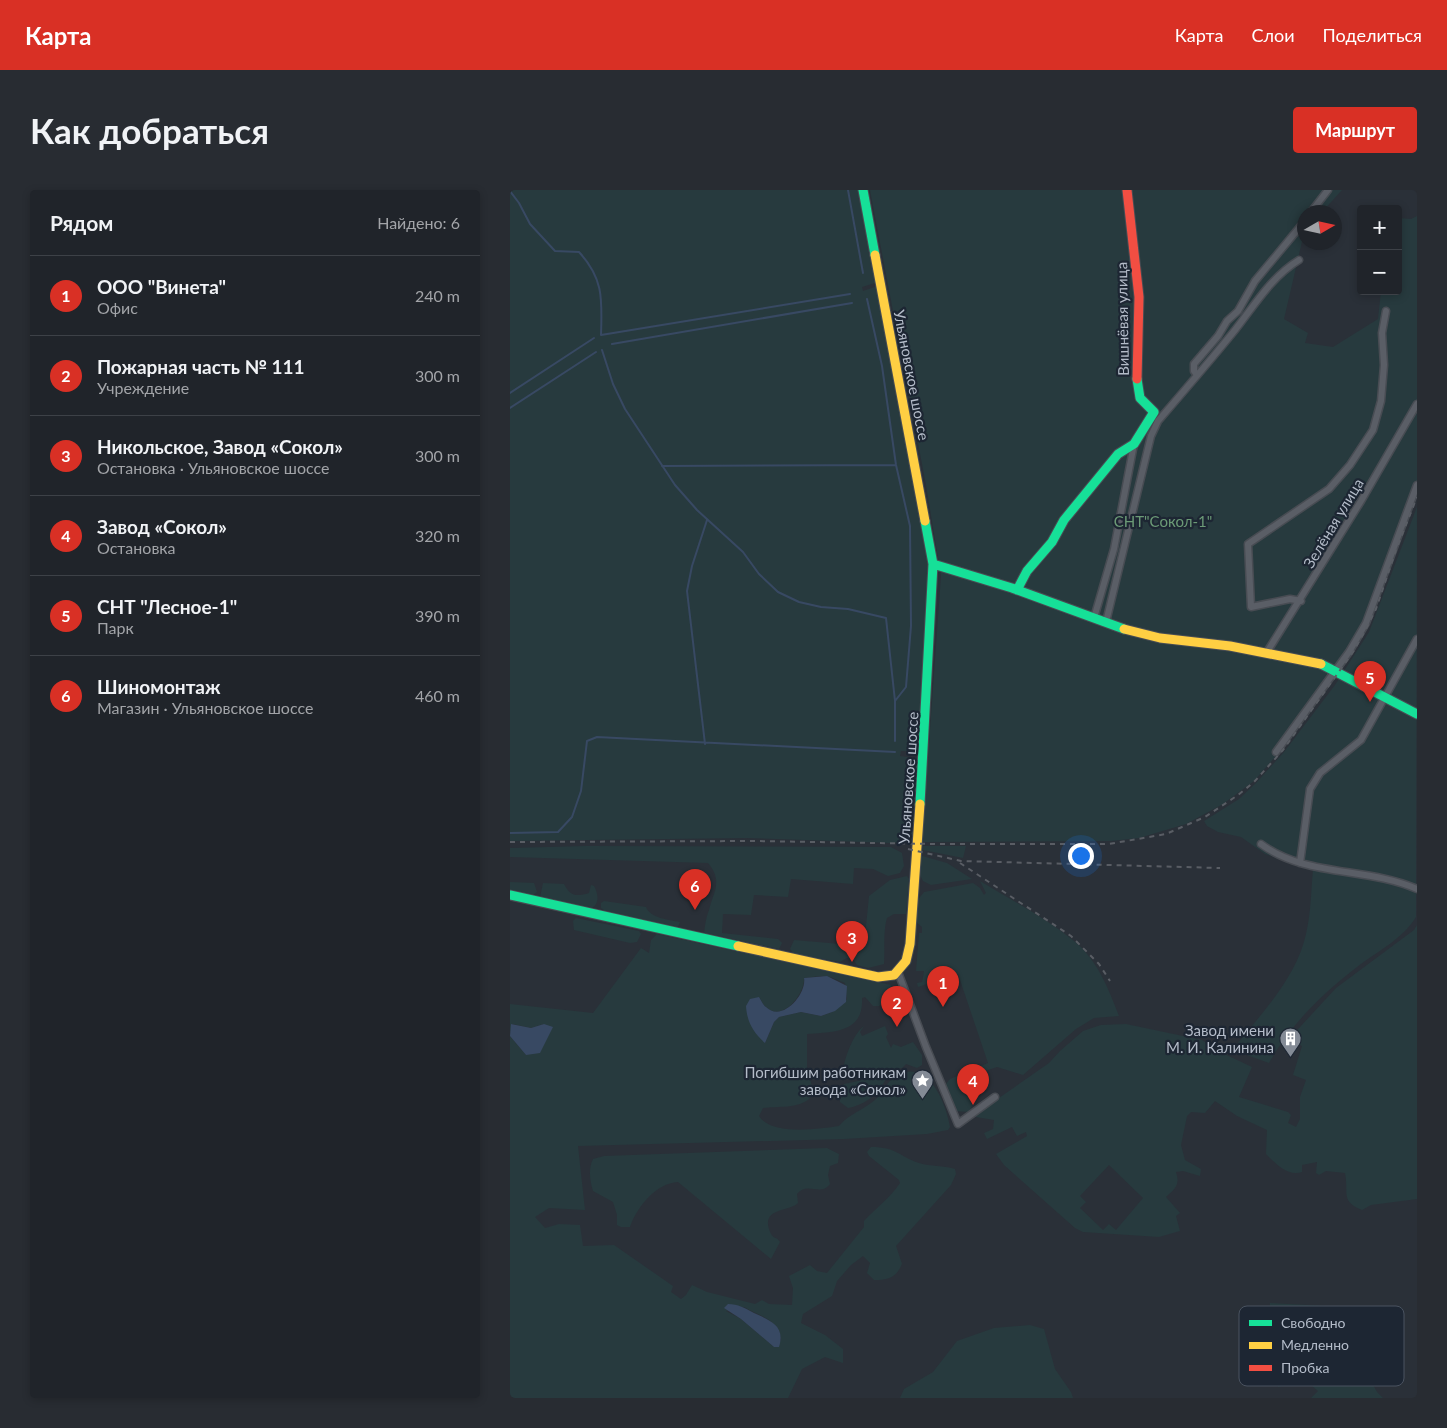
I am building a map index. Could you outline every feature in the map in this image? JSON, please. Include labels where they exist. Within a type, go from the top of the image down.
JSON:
[{"type":"main road","name":"Ульяновское шоссе","points":[[863,190],[933,564],[924,755],[910,944],[906,961],[898,972]]},
{"type":"main road","name":"Вишнёвая улица","points":[[1127,190],[1139,298],[1137,387],[1140,398],[1154,412],[1134,444]]},
{"type":"main road","points":[[1017,590],[1028,571],[1052,542],[1064,520],[1118,454],[1134,444]]},
{"type":"main road","points":[[933,564],[1017,590],[1106,622],[1160,638],[1267,652],[1322,664],[1417,714]]},
{"type":"main road","points":[[510,896],[878,977],[889,977],[898,972]]},
{"type":"street","points":[[1316,205],[1328,190]]},
{"type":"street","points":[[1197,375],[1194,371],[1194,364],[1218,336],[1227,321],[1238,311],[1256,281],[1297,231]]},
{"type":"street","points":[[1106,622],[1151,436],[1158,421],[1274,281],[1299,260]]},
{"type":"street","points":[[1301,601],[1290,599],[1251,607],[1248,544],[1329,489],[1350,465],[1373,430],[1381,401],[1384,365],[1382,333],[1386,311]]},
{"type":"street","name":"Зелёная улица","points":[[1267,652],[1301,601],[1417,404]]},
{"type":"street","points":[[1094,618],[1114,549],[1134,444]]},
{"type":"street","points":[[1276,752],[1336,670],[1366,623],[1417,485]]},
{"type":"street","points":[[1300,863],[1310,789],[1320,772],[1361,740],[1417,639]]},
{"type":"street","points":[[1261,844],[1271,851],[1300,863],[1387,879],[1417,889]]},
{"type":"street","points":[[898,972],[926,1048],[958,1124],[995,1097]]},
{"type":"green space","points":[[510,190],[859,190],[876,279],[875,283],[862,287],[863,291],[875,287],[878,289],[928,555],[929,600],[922,687],[922,733],[918,748],[910,751],[901,751],[900,756],[914,758],[918,766],[914,826],[907,829],[906,833],[914,831],[913,841],[891,843],[746,838],[510,841]]},
{"type":"green space","name":"СНТ\"Сокол-1\"","points":[[870,190],[1342,190],[1328,205],[1297,205],[1297,250],[1300,250],[1284,319],[1308,333],[1305,343],[1333,347],[1378,319],[1381,295],[1402,295],[1402,218],[1411,219],[1417,216],[1417,492],[1383,582],[1343,663],[1282,749],[1254,781],[1223,804],[1186,824],[1139,838],[1111,841],[922,842],[941,576],[926,485]]},
{"type":"green space","points":[[1417,507],[1416,917],[1397,939],[1357,967],[1308,1010],[1277,1049],[1269,1063],[1241,1053],[1236,1048],[1237,1044],[1278,993],[1302,949],[1309,918],[1313,869],[1265,854],[1241,837],[1218,832],[1207,826],[1204,821],[1239,799],[1256,783],[1284,752],[1335,685],[1369,632]]},
{"type":"green space","points":[[587,846],[891,847],[902,853],[904,866],[900,873],[888,876],[873,869],[854,868],[853,884],[791,879],[788,897],[754,895],[751,915],[723,914],[722,933],[778,939],[782,943],[779,949],[704,933],[706,918],[716,886],[713,869],[708,863],[510,857],[510,848]]},
{"type":"green space","points":[[923,846],[966,846],[963,858],[923,850]]},
{"type":"green space","points":[[919,855],[947,863],[972,879],[931,885],[923,881],[919,873]]},
{"type":"green space","points":[[907,876],[909,879],[906,914],[894,914],[887,918],[884,964],[868,968],[857,965],[853,959],[847,958],[840,962],[794,954],[790,949],[794,940],[864,946],[869,896],[890,880]]},
{"type":"green space","points":[[980,881],[1052,925],[1082,948],[1096,966],[1119,1016],[1094,1018],[1076,1029],[1023,1075],[997,1067],[968,1077],[967,1084],[972,1106],[969,1112],[955,1111],[946,1084],[950,1079],[988,1063],[958,974],[918,987],[917,983],[922,982],[924,971],[916,971],[919,933],[922,933],[922,927],[917,923],[917,901],[924,892],[973,883],[980,888],[984,895],[986,893]]},
{"type":"green space","points":[[510,882],[534,883],[537,892],[533,895],[510,891]]},
{"type":"green space","points":[[543,883],[564,884],[571,893],[577,895],[589,893],[591,885],[594,886],[597,901],[592,908],[540,897]]},
{"type":"green space","points":[[604,901],[646,907],[651,914],[680,922],[678,927],[605,911],[601,908],[601,903]]},
{"type":"green space","points":[[576,918],[639,931],[641,934],[637,942],[630,943],[574,930],[573,921]]},
{"type":"green space","points":[[1417,925],[1417,1199],[1371,1205],[1362,1210],[1355,1207],[1348,1200],[1345,1173],[1326,1171],[1319,1175],[1316,1173],[1317,1162],[1302,1165],[1302,1172],[1292,1173],[1287,1171],[1266,1154],[1267,1130],[1237,1116],[1215,1101],[1205,1113],[1191,1112],[1187,1116],[1181,1145],[1185,1160],[1201,1169],[1200,1176],[1183,1171],[1176,1172],[1178,1180],[1176,1186],[1166,1197],[1180,1213],[1176,1216],[1180,1231],[1159,1237],[1083,1232],[1075,1228],[1004,1165],[996,1154],[1027,1136],[1026,1132],[1017,1136],[1012,1127],[987,1139],[984,1133],[993,1129],[994,1120],[976,1117],[976,1114],[1049,1063],[1083,1031],[1101,1025],[1126,1024],[1202,1040],[1218,1051],[1252,1067],[1239,1097],[1288,1112],[1291,1115],[1288,1123],[1296,1127],[1300,1119],[1300,1097],[1306,1080],[1293,1075],[1302,1046],[1300,1045],[1301,1041],[1292,1038],[1291,1041],[1288,1040],[1336,988],[1414,930]],"holes":[[[1109,1165],[1143,1198],[1116,1230],[1109,1224],[1103,1230],[1080,1208],[1086,1202],[1080,1196]]]},
{"type":"green space","points":[[657,934],[891,985],[888,999],[879,1006],[873,1006],[865,997],[862,998],[858,1018],[852,1024],[836,1031],[807,1034],[807,1069],[812,1086],[808,1088],[810,1098],[800,1104],[763,1108],[759,1116],[765,1122],[784,1129],[796,1130],[839,1126],[876,1099],[893,1078],[907,1072],[917,1073],[926,1077],[934,1085],[940,1095],[950,1127],[948,1130],[927,1134],[844,1139],[578,1146],[585,1210],[549,1208],[535,1217],[545,1228],[559,1224],[580,1225],[583,1246],[614,1245],[673,1286],[671,1292],[681,1299],[692,1285],[707,1292],[755,1304],[762,1300],[769,1304],[792,1305],[793,1288],[789,1276],[810,1265],[817,1271],[827,1273],[864,1227],[864,1221],[900,1183],[899,1180],[869,1156],[867,1152],[871,1147],[892,1150],[923,1164],[955,1169],[956,1174],[951,1185],[896,1246],[902,1264],[894,1275],[887,1279],[874,1280],[867,1273],[870,1263],[863,1256],[851,1265],[837,1281],[832,1296],[803,1314],[801,1323],[825,1335],[843,1349],[843,1363],[825,1357],[802,1369],[788,1398],[510,1398],[510,1036],[526,1055],[544,1024],[531,1028],[512,1024],[510,1034],[510,1004],[593,1013],[641,948],[649,953],[651,940]],"holes":[[[830,977],[845,983],[847,999],[832,1012],[821,1016],[801,1012],[779,1017],[774,1022],[765,1043],[759,997],[763,1004],[772,1011],[785,1009],[801,992],[804,978]],[[744,1307],[767,1319],[776,1327],[781,1340],[774,1347],[741,1319],[726,1311]]]},
{"type":"green space","points":[[864,1026],[860,1032],[862,1036],[885,1026],[888,1034],[886,1037],[891,1048],[893,1044],[901,1047],[913,1042],[922,1055],[922,1065],[917,1068],[906,1064],[902,1068],[889,1070],[886,1068],[885,1072],[852,1079],[842,1078],[848,1050],[859,1030]]},
{"type":"green space","points":[[886,1075],[882,1087],[866,1101],[848,1108],[840,1102],[839,1092],[844,1084]]},
{"type":"green space","points":[[827,1148],[839,1154],[838,1163],[830,1166],[828,1175],[830,1184],[822,1189],[801,1190],[797,1194],[798,1203],[777,1212],[769,1219],[768,1225],[771,1234],[780,1242],[771,1259],[678,1182],[670,1183],[655,1191],[642,1204],[630,1227],[621,1227],[617,1225],[617,1215],[613,1202],[593,1191],[590,1179],[590,1167],[593,1159],[604,1156]]},
{"type":"green space","points":[[1270,1303],[1326,1306],[1270,1306]]},
{"type":"green space","points":[[1030,1325],[1044,1329],[1055,1369],[1073,1398],[900,1398],[904,1389],[933,1372],[957,1341],[994,1328]]},
{"type":"green space","points":[[1312,1386],[1374,1386],[1383,1398],[1311,1398],[1318,1391]]},
{"type":"water","points":[[827,976],[847,986],[846,1002],[835,1011],[821,1016],[801,1012],[779,1017],[774,1022],[765,1043],[757,1035],[749,1022],[747,1012],[746,1006],[750,999],[759,997],[763,1004],[772,1011],[786,1009],[802,992],[804,978]]},
{"type":"water","points":[[511,1024],[531,1028],[544,1024],[553,1027],[540,1053],[526,1055],[510,1036]]},
{"type":"water","points":[[728,1304],[744,1308],[775,1324],[780,1333],[779,1347],[774,1347],[741,1319],[724,1308]]},
{"type":"waterway","points":[[848,190],[863,273]]},
{"type":"waterway","points":[[510,191],[530,224],[555,251],[579,252],[593,271],[600,290],[601,335],[850,294]]},
{"type":"waterway","points":[[867,299],[882,366],[896,465],[910,526],[911,626],[906,687],[895,701]]},
{"type":"waterway","points":[[612,344],[852,303]]},
{"type":"waterway","points":[[510,393],[594,338]]},
{"type":"waterway","points":[[602,350],[613,384],[625,409],[675,485],[697,510],[743,552],[759,574],[778,592],[799,602],[821,607],[848,609],[886,618],[895,701],[895,741]]},
{"type":"waterway","points":[[510,408],[596,352]]},
{"type":"waterway","points":[[662,466],[896,465]]},
{"type":"waterway","points":[[705,744],[687,591],[692,566],[707,520]]},
{"type":"waterway","points":[[510,833],[558,832],[572,817],[581,791],[587,741],[597,737],[895,752]]},
{"type":"railway","points":[[510,842],[754,841],[1109,844],[1166,834],[1205,817],[1238,795],[1254,782],[1283,750],[1353,652],[1365,631],[1376,609],[1396,550],[1417,497]]},
{"type":"railway","points":[[908,849],[961,861],[1220,868]]},
{"type":"railway","points":[[960,863],[1071,936],[1099,964],[1110,981]]},
{"type":"traffic: fast","points":[[863,190],[875,255]]},
{"type":"traffic: fast","points":[[1017,590],[1027,571],[1052,542],[1064,520],[1118,454],[1134,444],[1154,412],[1140,398],[1137,379]]},
{"type":"traffic: fast","points":[[920,804],[933,564],[925,521]]},
{"type":"traffic: fast","points":[[933,564],[1012,588],[1124,629]]},
{"type":"traffic: fast","points":[[1321,664],[1417,714]]},
{"type":"traffic: fast","points":[[510,895],[738,946]]},
{"type":"traffic: slow","points":[[875,255],[925,521]]},
{"type":"traffic: slow","points":[[1124,629],[1160,638],[1230,646],[1321,664]]},
{"type":"traffic: slow","points":[[738,946],[878,977],[894,975],[906,961],[910,944],[920,804]]},
{"type":"traffic: jam","points":[[1127,190],[1139,297],[1137,379]]},
{"type":"place","name":"СНТ \"Лесное-1\"","points":[[1370,702]]},
{"type":"place","name":"Шиномонтаж","points":[[695,910]]},
{"type":"place","name":"Никольское, Завод «Сокол»","points":[[852,962]]},
{"type":"place","name":"ООО \"Винета\"","points":[[943,1007]]},
{"type":"place","name":"Пожарная часть № 111","points":[[897,1027]]},
{"type":"place","name":"Завод имени М. И. Калинина","points":[[1290,1058]]},
{"type":"place","name":"Погибшим работникам завода «Сокол»","points":[[922,1100]]},
{"type":"place","name":"Завод «Сокол»","points":[[973,1105]]}]
